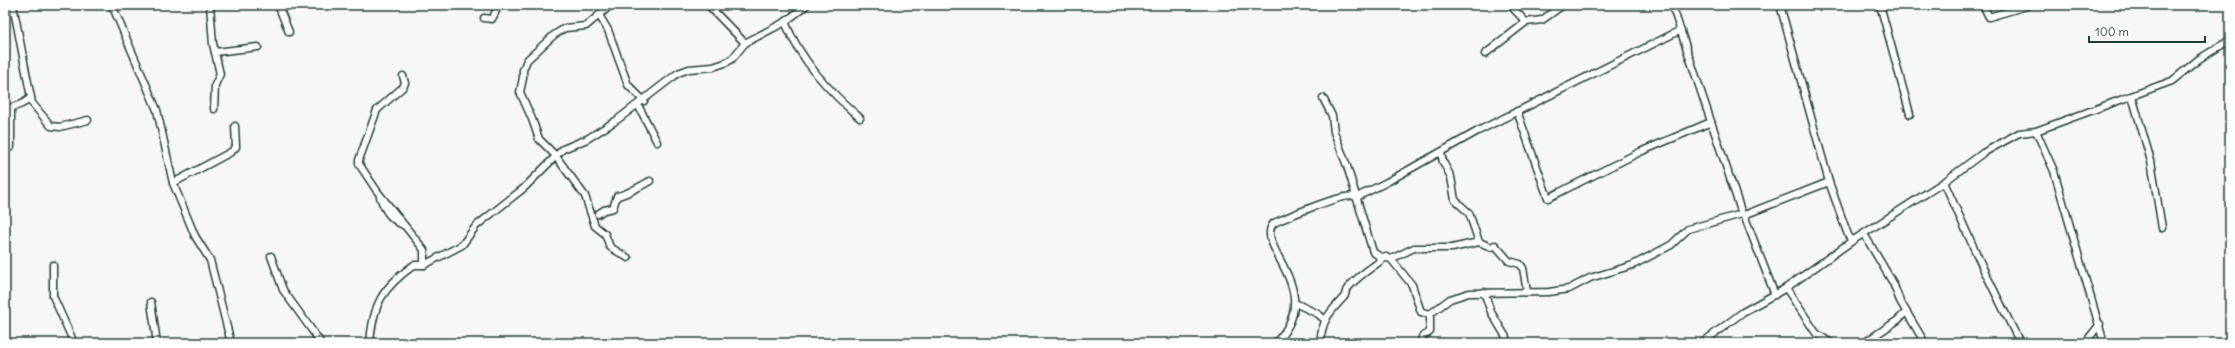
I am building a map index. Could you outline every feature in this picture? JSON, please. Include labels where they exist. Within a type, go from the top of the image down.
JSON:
[{"type":"street","points":[[13,5],[32,103],[51,126],[60,127],[88,120]]},
{"type":"street","points":[[112,5],[157,110],[173,183],[195,236],[210,260],[231,343]]},
{"type":"street","points":[[210,5],[215,52],[220,74],[215,85],[214,109]]},
{"type":"street","points":[[278,5],[289,32]]},
{"type":"street","points":[[484,18],[492,19],[496,11],[496,5]]},
{"type":"street","points":[[611,5],[586,26],[565,28],[554,35],[527,60],[522,70],[524,78],[520,92],[539,138],[555,155],[580,188],[588,203],[592,221],[605,234],[607,244],[628,258]]},
{"type":"street","points":[[708,5],[745,43]]},
{"type":"street","points":[[370,343],[371,321],[382,294],[402,274],[414,265],[424,265],[462,245],[476,226],[524,188],[563,148],[587,139],[638,106],[678,73],[689,69],[713,67],[732,59],[745,43],[785,22],[806,5]]},
{"type":"street","points":[[1510,5],[1526,22]]},
{"type":"street","points":[[1486,54],[1526,22],[1542,20],[1563,5]]},
{"type":"street","points":[[1672,5],[1743,215],[1775,295]]},
{"type":"street","points":[[1780,5],[1829,182],[1848,235],[1852,241]]},
{"type":"street","points":[[1880,5],[1910,114]]},
{"type":"street","points":[[1983,5],[1989,17],[2030,5]]},
{"type":"street","points":[[599,15],[608,30],[628,85],[644,101]]},
{"type":"street","points":[[785,22],[792,38],[805,59],[831,92],[860,118]]},
{"type":"street","points":[[1275,343],[1290,322],[1295,303],[1292,284],[1288,273],[1269,239],[1270,226],[1285,218],[1337,199],[1352,195],[1357,197],[1518,111],[1681,30]]},
{"type":"street","points":[[1702,343],[1743,312],[1786,288],[1852,241],[1944,182],[1983,153],[2019,133],[2036,131],[2172,81],[2199,59],[2230,40]]},
{"type":"street","points":[[215,52],[258,47]]},
{"type":"street","points":[[403,76],[405,83],[403,87],[377,110],[359,160],[359,164],[378,192],[388,215],[394,221],[406,227],[424,250],[424,265]]},
{"type":"street","points":[[2132,96],[2151,161],[2162,228]]},
{"type":"street","points":[[11,147],[8,108],[28,101],[31,97]]},
{"type":"street","points":[[1323,98],[1332,116],[1334,132],[1357,197],[1374,252],[1379,256],[1389,258],[1412,285],[1421,312],[1430,314],[1437,312],[1450,299],[1469,293],[1549,292],[1569,288],[1590,278],[1632,265],[1671,245],[1688,229],[1743,215],[1829,182]]},
{"type":"street","points":[[638,106],[657,142]]},
{"type":"street","points":[[1518,111],[1548,198],[1640,152],[1711,122]]},
{"type":"street","points":[[173,183],[231,152],[236,147],[235,126]]},
{"type":"street","points":[[2036,131],[2054,171],[2100,324],[2104,343]]},
{"type":"street","points":[[1441,152],[1443,162],[1450,177],[1455,200],[1469,213],[1479,242],[1485,246],[1491,247],[1495,245],[1509,261],[1520,264],[1523,268],[1526,292]]},
{"type":"street","points":[[598,214],[604,210],[613,208],[617,196],[624,195],[628,191],[650,181]]},
{"type":"street","points":[[1944,182],[2020,343]]},
{"type":"street","points":[[588,203],[598,214]]},
{"type":"street","points":[[590,210],[598,214]]},
{"type":"street","points":[[1864,234],[1893,283],[1906,312],[1916,325],[1925,343]]},
{"type":"street","points":[[1320,343],[1324,319],[1337,302],[1345,296],[1346,290],[1389,258],[1414,248],[1452,248],[1479,242]]},
{"type":"street","points":[[271,256],[283,290],[321,343]]},
{"type":"street","points":[[52,265],[53,296],[74,343]]},
{"type":"street","points":[[1786,288],[1816,333],[1831,343]]},
{"type":"street","points":[[1484,292],[1491,312],[1506,337],[1505,343]]},
{"type":"street","points":[[151,302],[157,343]]},
{"type":"street","points":[[1295,303],[1318,314],[1324,319]]},
{"type":"street","points":[[1864,343],[1898,320],[1906,312]]},
{"type":"street","points":[[1420,343],[1422,337],[1430,332],[1430,314]]},
{"type":"street","points":[[2085,343],[2100,324]]},
{"type":"street","points":[[2228,343],[2230,335]]}]
